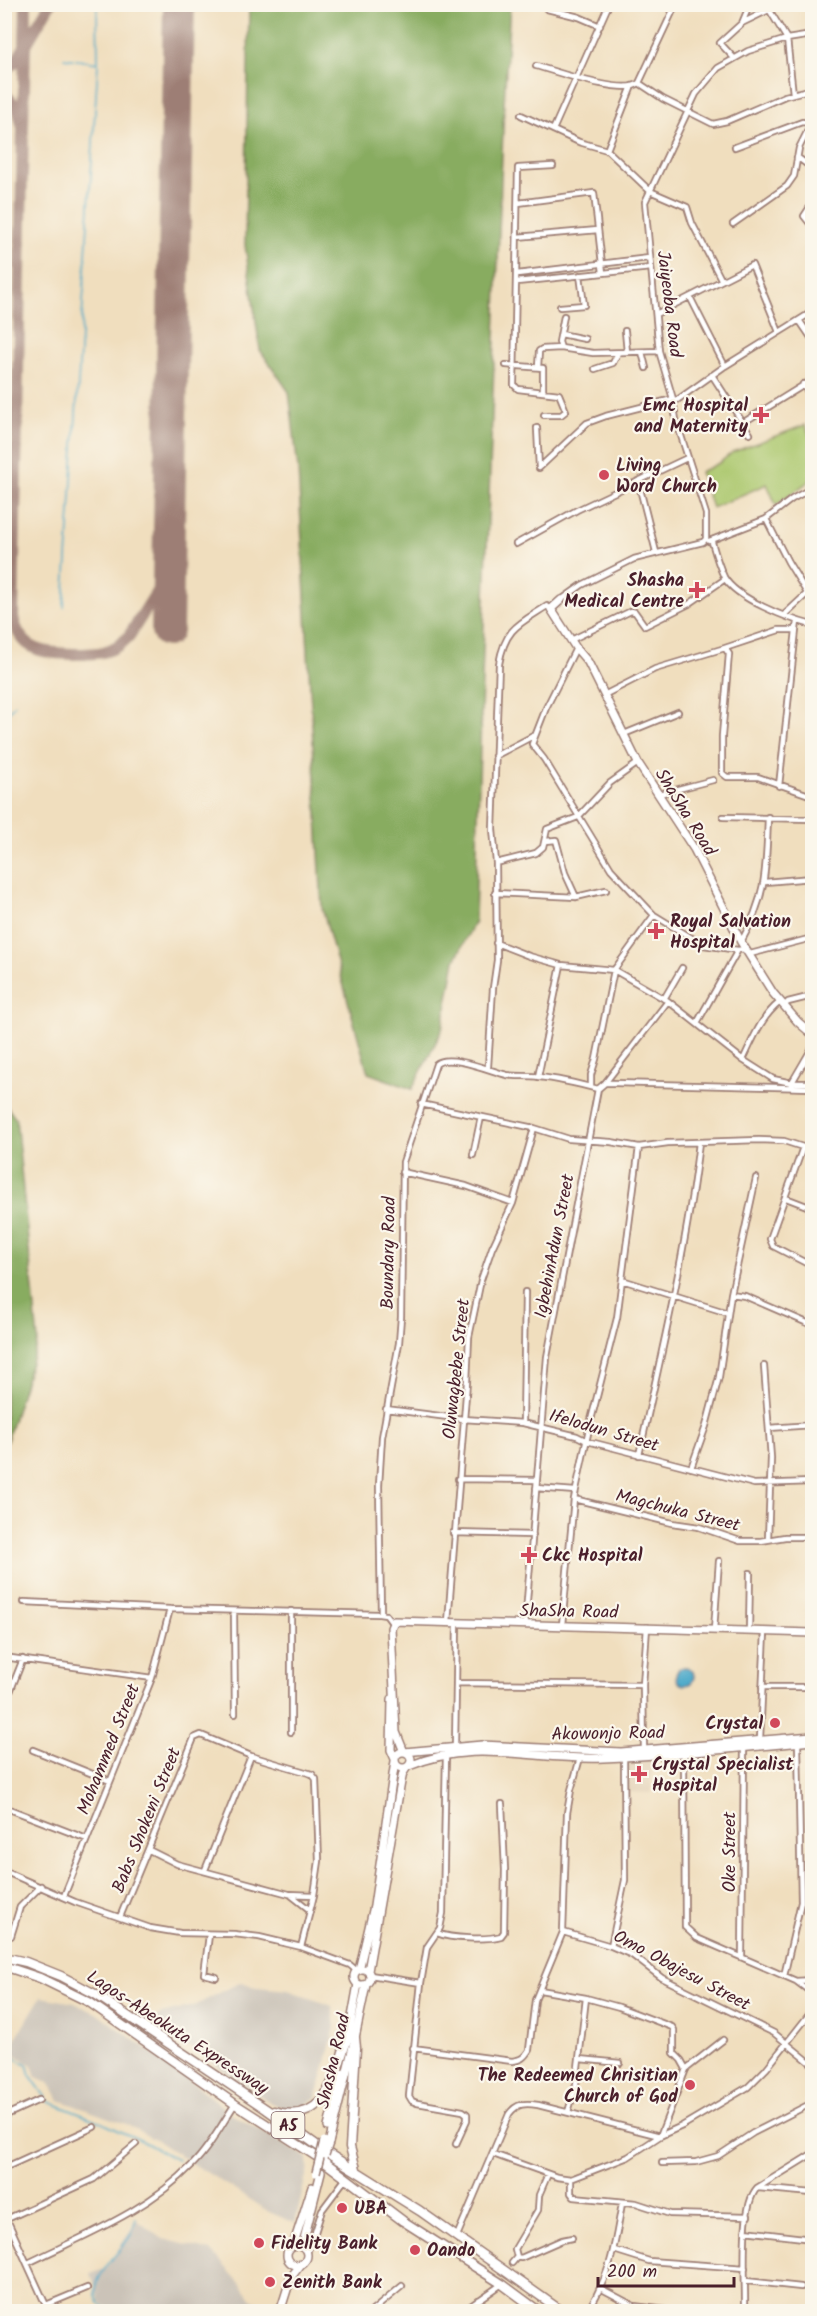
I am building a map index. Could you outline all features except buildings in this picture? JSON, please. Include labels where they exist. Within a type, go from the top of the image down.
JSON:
[{"type":"highway","name":"Lagos-Abeokuta Expressway","points":[[4,1957],[35,1965],[94,1994],[332,2156],[356,2169],[457,2236],[563,2312]]},
{"type":"highway","name":"Lagos-Abeokuta Expressway","points":[[4,1966],[40,1978],[89,2002],[235,2104],[322,2160],[403,2221],[502,2284],[540,2312]]},
{"type":"highway","points":[[266,2109],[284,2114],[299,2114],[316,2108],[326,2094],[352,2036]]},
{"type":"highway","points":[[352,2036],[356,2048],[350,2147],[356,2169]]},
{"type":"main road","points":[[551,609],[561,600]]},
{"type":"main road","name":"ShaSha Road","points":[[551,609],[576,648],[588,662],[638,762],[694,849],[744,949],[782,1004],[813,1034]]},
{"type":"main road","name":"ShaSha Road","points":[[392,1623],[408,1621],[813,1633]]},
{"type":"main road","points":[[392,1623],[396,1732],[404,1752],[411,1757],[401,1782],[369,1973],[370,1981],[366,1985],[357,1984],[354,1976],[358,1971],[376,1896],[395,1760],[399,1753],[404,1752]]},
{"type":"main road","points":[[394,1690],[391,1745],[395,1760],[401,1768],[408,1766]]},
{"type":"main road","name":"Akowonjo Road","points":[[408,1766],[432,1756],[446,1754],[503,1751],[576,1756],[624,1756],[684,1753],[739,1745],[759,1739],[813,1736]]},
{"type":"main road","name":"Akowonjo Road","points":[[404,1752],[455,1746],[507,1746],[576,1756],[644,1750],[813,1742]]},
{"type":"main road","points":[[358,1971],[369,1973]]},
{"type":"main road","name":"Shasha Road","points":[[352,2036],[357,1984]]},
{"type":"main road","name":"Shasha Road","points":[[293,2246],[327,2142],[366,1985]]},
{"type":"main road","name":"Shasha Road","points":[[305,2251],[306,2231],[318,2172]]},
{"type":"main road","points":[[282,2311],[290,2261],[287,2253],[293,2246],[305,2251],[306,2259],[294,2272],[286,2287]]},
{"type":"main road","points":[[290,2261],[295,2265],[302,2263]]},
{"type":"street","points":[[553,130],[609,4]]},
{"type":"street","points":[[536,66],[603,85],[632,86],[639,82],[676,4]]},
{"type":"street","points":[[742,23],[750,4]]},
{"type":"street","points":[[781,4],[742,23],[720,43],[733,57],[787,39],[813,35]]},
{"type":"street","points":[[547,9],[579,17],[600,26]]},
{"type":"street","points":[[770,11],[787,39],[793,94]]},
{"type":"street","name":"Jaiyeoba Road","points":[[705,539],[706,514],[687,458],[659,351],[645,202],[696,94],[717,68],[733,57]]},
{"type":"street","points":[[639,82],[663,99],[709,123],[719,124],[793,94],[813,89]]},
{"type":"street","points":[[607,150],[632,86]]},
{"type":"street","points":[[521,115],[579,142],[607,150],[650,191],[687,207],[692,223],[721,279]]},
{"type":"street","points":[[735,147],[802,123],[812,122]]},
{"type":"street","points":[[733,224],[787,186],[794,176],[799,148],[812,122]]},
{"type":"street","points":[[797,157],[813,168]]},
{"type":"street","points":[[544,415],[561,415],[566,411],[559,394],[515,388],[518,168],[553,166]]},
{"type":"street","points":[[518,203],[594,193],[603,273]]},
{"type":"street","points":[[813,204],[804,216],[813,226]]},
{"type":"street","points":[[517,237],[598,230]]},
{"type":"street","points":[[517,274],[650,258]]},
{"type":"street","points":[[656,314],[752,265],[779,332]]},
{"type":"street","points":[[517,282],[651,268]]},
{"type":"street","points":[[561,269],[562,277]]},
{"type":"street","points":[[560,307],[584,305],[580,275]]},
{"type":"street","points":[[690,297],[725,366]]},
{"type":"street","points":[[537,428],[539,468],[587,423],[606,416],[673,401],[813,312]]},
{"type":"street","points":[[561,348],[559,345],[564,316]]},
{"type":"street","points":[[799,320],[813,339]]},
{"type":"street","points":[[625,331],[627,352]]},
{"type":"street","points":[[561,334],[585,339]]},
{"type":"street","points":[[538,367],[539,351],[542,349],[561,348],[582,352],[618,353],[659,351]]},
{"type":"street","points":[[642,352],[646,368]]},
{"type":"street","points":[[595,369],[613,363],[618,353]]},
{"type":"street","points":[[506,365],[544,369],[543,392]]},
{"type":"street","points":[[712,375],[750,434]]},
{"type":"street","points":[[744,422],[802,384],[813,380]]},
{"type":"street","points":[[802,384],[813,398]]},
{"type":"street","points":[[516,544],[577,510],[687,458]]},
{"type":"street","points":[[638,481],[656,552]]},
{"type":"street","points":[[561,600],[582,585],[618,566],[656,552],[697,544],[705,539],[712,542],[766,519],[792,499],[812,491]]},
{"type":"street","points":[[766,519],[807,593]]},
{"type":"street","points":[[712,542],[725,579],[750,601],[797,621],[813,625]]},
{"type":"street","points":[[571,640],[631,611],[635,612],[645,626],[689,604],[725,579]]},
{"type":"street","points":[[784,615],[813,589]]},
{"type":"street","points":[[488,1067],[497,960],[496,863],[493,829],[499,664],[502,646],[508,634],[547,606],[551,609]]},
{"type":"street","points":[[779,786],[797,621]]},
{"type":"street","points":[[604,695],[655,669],[783,629],[796,630]]},
{"type":"street","points":[[576,648],[533,736],[532,744],[544,759],[611,869],[654,915],[703,945],[744,949],[813,938]]},
{"type":"street","points":[[725,648],[729,654],[722,736],[722,774],[727,777],[758,777],[813,796]]},
{"type":"street","points":[[624,734],[678,712]]},
{"type":"street","points":[[495,756],[533,736]]},
{"type":"street","points":[[496,863],[536,853],[543,847],[547,829],[578,817],[610,783],[638,762]]},
{"type":"street","points":[[659,794],[713,780]]},
{"type":"street","points":[[723,817],[813,819]]},
{"type":"street","points":[[697,1023],[744,949],[765,882],[768,817]]},
{"type":"street","points":[[546,840],[556,840],[565,873],[576,897]]},
{"type":"street","points":[[765,882],[813,878]]},
{"type":"street","points":[[495,893],[576,897],[606,890]]},
{"type":"street","points":[[591,1087],[591,1075],[614,970],[654,915]]},
{"type":"street","points":[[496,943],[529,956],[561,964],[614,970],[666,1000],[743,1060],[773,1079],[813,1086]]},
{"type":"street","points":[[538,1077],[561,964]]},
{"type":"street","points":[[598,1089],[605,1083],[666,1000],[682,968]]},
{"type":"street","points":[[743,1060],[769,1012],[782,1004],[813,996]]},
{"type":"street","points":[[785,1086],[792,1083],[813,1048]]},
{"type":"street","name":"Boundary Road","points":[[381,1614],[379,1485],[382,1437],[399,1343],[402,1172],[405,1151],[436,1064],[439,1061],[488,1067],[506,1075],[538,1077],[598,1089]]},
{"type":"street","points":[[605,1083],[813,1086]]},
{"type":"street","name":"IgbehinAdun Street","points":[[525,1625],[547,1356],[598,1089]]},
{"type":"street","points":[[421,1104],[534,1128],[569,1138],[639,1147],[699,1142],[784,1141],[813,1150]]},
{"type":"street","points":[[473,1155],[481,1117]]},
{"type":"street","name":"Oluwagbebe Street","points":[[448,1622],[453,1533],[472,1313],[481,1280],[513,1203],[534,1128]]},
{"type":"street","points":[[639,1455],[674,1295],[699,1142]]},
{"type":"street","points":[[562,1625],[575,1491],[614,1329],[639,1147]]},
{"type":"street","points":[[804,1147],[771,1233],[770,1243],[813,1266]]},
{"type":"street","points":[[402,1172],[466,1186],[513,1203]]},
{"type":"street","points":[[691,1468],[706,1426],[719,1377],[731,1294],[756,1178]]},
{"type":"street","points":[[786,1198],[813,1208]]},
{"type":"street","points":[[622,1280],[728,1313]]},
{"type":"street","points":[[523,1423],[525,1292]]},
{"type":"street","points":[[731,1294],[745,1296],[813,1325]]},
{"type":"street","points":[[764,1366],[769,1428],[768,1539]]},
{"type":"street","points":[[813,1382],[813,1400]]},
{"type":"street","name":"Ifelodun Street","points":[[386,1409],[540,1426],[587,1441],[747,1483],[813,1482]]},
{"type":"street","points":[[769,1428],[813,1425]]},
{"type":"street","points":[[458,1479],[536,1480]]},
{"type":"street","points":[[536,1488],[575,1491]]},
{"type":"street","name":"Magchuka Street","points":[[574,1499],[672,1523],[699,1527],[740,1541],[785,1537],[813,1538]]},
{"type":"street","points":[[453,1533],[533,1535]]},
{"type":"street","points":[[714,1630],[718,1561]]},
{"type":"street","points":[[749,1631],[750,1573]]},
{"type":"street","points":[[24,1602],[170,1609],[381,1614],[387,1615],[392,1623]]},
{"type":"street","name":"Mohammed Street","points":[[64,1896],[152,1678],[170,1609]]},
{"type":"street","points":[[234,1611],[235,1714]]},
{"type":"street","points":[[291,1611],[291,1732]]},
{"type":"street","points":[[455,1746],[457,1623]]},
{"type":"street","points":[[644,1750],[647,1627]]},
{"type":"street","points":[[759,1739],[765,1632]]},
{"type":"street","points":[[4,1657],[152,1678]]},
{"type":"street","points":[[4,1707],[23,1659]]},
{"type":"street","points":[[456,1683],[644,1685]]},
{"type":"street","points":[[762,1687],[812,1687]]},
{"type":"street","name":"Babs Shokeni Street","points":[[120,1917],[194,1738],[201,1735],[250,1756]]},
{"type":"street","points":[[784,1976],[801,1902],[798,1743]]},
{"type":"street","name":"Oke Street","points":[[739,1745],[742,1957]]},
{"type":"street","points":[[33,1750],[110,1781]]},
{"type":"street","points":[[684,1753],[685,1927],[697,1938],[796,1981],[813,1993]]},
{"type":"street","points":[[446,1754],[443,1913],[436,1934],[427,1947],[409,2096],[412,2102],[463,2110],[467,2114],[467,2120],[456,2144]]},
{"type":"street","points":[[205,1870],[250,1756],[312,1774],[316,1779],[319,1861],[314,1895],[301,1947]]},
{"type":"street","points":[[413,2048],[512,2061],[520,2060],[529,2050],[533,2008],[563,1932],[567,1813],[576,1756]]},
{"type":"street","points":[[611,1946],[625,1880],[624,1756]]},
{"type":"street","points":[[436,1934],[449,1937],[494,1937],[504,1932],[505,1870],[502,1804]]},
{"type":"street","points":[[4,1807],[87,1839]]},
{"type":"street","points":[[148,1850],[177,1864],[289,1894],[314,1895]]},
{"type":"street","points":[[4,1871],[150,1928],[180,1933],[259,1937],[301,1947],[350,1965],[358,1971]]},
{"type":"street","points":[[11,1936],[20,1906],[41,1886]]},
{"type":"street","points":[[289,1894],[310,1910]]},
{"type":"street","name":"Omo Obajesu Street","points":[[563,1932],[611,1946],[632,1955],[662,1978],[774,2033],[813,2064]]},
{"type":"street","points":[[209,1935],[204,1974],[216,1977]]},
{"type":"street","points":[[369,1973],[421,1983]]},
{"type":"street","points":[[796,1981],[813,1980]]},
{"type":"street","points":[[540,1990],[586,1998],[619,2007],[674,2028],[674,2053],[686,2069]]},
{"type":"street","points":[[568,2112],[576,2085],[586,1998]]},
{"type":"street","points":[[493,2154],[548,2174],[571,2179],[628,2157],[748,2086],[766,2069],[813,2011]]},
{"type":"street","points":[[660,2136],[686,2069],[723,2040]]},
{"type":"street","points":[[580,2059],[620,2063]]},
{"type":"street","points":[[4,2116],[39,2100]]},
{"type":"street","points":[[28,2263],[112,2223],[160,2192],[186,2171],[201,2155],[235,2104]]},
{"type":"street","points":[[457,2236],[509,2114],[517,2106],[530,2104],[660,2136]]},
{"type":"street","points":[[662,2163],[706,2161],[718,2156],[753,2133],[806,2106],[813,2106]]},
{"type":"street","points":[[4,2168],[94,2127]]},
{"type":"street","points":[[7,2219],[94,2179],[136,2144]]},
{"type":"street","points":[[745,2312],[745,2231],[752,2197],[757,2188],[813,2154]]},
{"type":"street","points":[[517,2257],[515,2249],[538,2210],[540,2189],[548,2174]]},
{"type":"street","points":[[305,2251],[311,2245],[322,2210],[346,2178]]},
{"type":"street","points":[[571,2179],[571,2193],[574,2197],[636,2203],[670,2214],[748,2216]]},
{"type":"street","points":[[757,2188],[813,2193]]},
{"type":"street","points":[[587,2312],[602,2289],[614,2250],[622,2203]]},
{"type":"street","points":[[4,2213],[49,2312]]},
{"type":"street","points":[[745,2231],[813,2239]]},
{"type":"street","points":[[517,2257],[521,2258],[556,2242],[572,2238]]},
{"type":"street","points":[[614,2250],[656,2262],[745,2268]]},
{"type":"street","points":[[512,2263],[517,2257]]},
{"type":"street","points":[[746,2281],[801,2287]]},
{"type":"street","points":[[462,2312],[502,2284]]},
{"type":"street","points":[[371,2312],[402,2286]]},
{"type":"street","points":[[46,2305],[87,2288]]},
{"type":"street","points":[[602,2289],[634,2306],[682,2312]]},
{"type":"street","points":[[478,2300],[484,2312]]},
{"type":"shaded area","name":"Crystal Specialist Hospital","points":[[652,1756],[651,1793],[627,1792],[627,1757]]},
{"type":"shaded area","points":[[241,1982],[256,1987],[288,1990],[332,2006],[335,2027],[317,2096],[306,2105],[288,2110],[271,2103],[152,2021],[158,2015],[194,2006]]},
{"type":"shaded area","points":[[41,1997],[74,2003],[100,2015],[187,2078],[231,2114],[308,2158],[295,2223],[269,2212],[159,2142],[126,2124],[59,2100],[50,2083],[36,2077],[32,2065],[8,2051]]},
{"type":"shaded area","points":[[137,2220],[163,2239],[211,2251],[252,2300],[274,2309],[273,2311],[113,2311],[100,2302],[91,2274],[107,2268]]},
{"type":"green space","points":[[249,5],[510,5],[504,103],[475,921],[455,960],[442,1030],[412,1089],[368,1073],[322,908],[298,469],[289,392],[260,350],[245,245]]},
{"type":"green space","points":[[805,425],[812,440],[812,479],[776,505],[767,484],[712,508],[700,472],[719,463],[733,452]]},
{"type":"green space","points":[[5,1104],[16,1119],[38,1340],[5,1447]]},
{"type":"water","points":[[685,1667],[691,1670],[694,1676],[691,1682],[685,1685],[679,1682],[676,1676],[679,1670]]},
{"type":"waterway","points":[[64,607],[98,63],[97,4]]},
{"type":"waterway","points":[[64,58],[98,63]]},
{"type":"waterway","points":[[4,717],[15,704]]},
{"type":"waterway","points":[[4,2054],[27,2064],[30,2075],[49,2102],[98,2121],[177,2160]]},
{"type":"waterway","points":[[112,2312],[100,2304],[96,2296],[96,2287],[105,2268],[130,2236],[136,2218]]},
{"type":"taxiway","points":[[4,93],[18,109],[23,128],[26,4]]},
{"type":"taxiway","points":[[4,71],[17,60],[50,4]]},
{"type":"taxiway","points":[[23,128],[13,617],[16,629],[28,644],[44,651],[82,654],[111,650],[129,636],[161,585],[166,570]]},
{"type":"runway","points":[[167,631],[179,4]]},
{"type":"place","name":"Emc Hospital and Maternity","points":[[761,415]]},
{"type":"place","name":"Living Word Church","points":[[604,475]]},
{"type":"place","name":"Shasha Medical Centre","points":[[697,590]]},
{"type":"place","name":"Royal Salvation Hospital","points":[[656,931]]},
{"type":"place","name":"Ckc Hospital","points":[[529,1555]]},
{"type":"place","name":"Crystal","points":[[775,1723]]},
{"type":"place","name":"Crystal Specialist Hospital","points":[[639,1774]]},
{"type":"place","name":"The Redeemed Chrisitian Church of God","points":[[690,2085]]},
{"type":"place","name":"UBA","points":[[342,2208]]},
{"type":"place","name":"Fidelity Bank","points":[[259,2243]]},
{"type":"place","name":"Oando","points":[[415,2250]]},
{"type":"place","name":"Zenith Bank","points":[[270,2282]]}]
